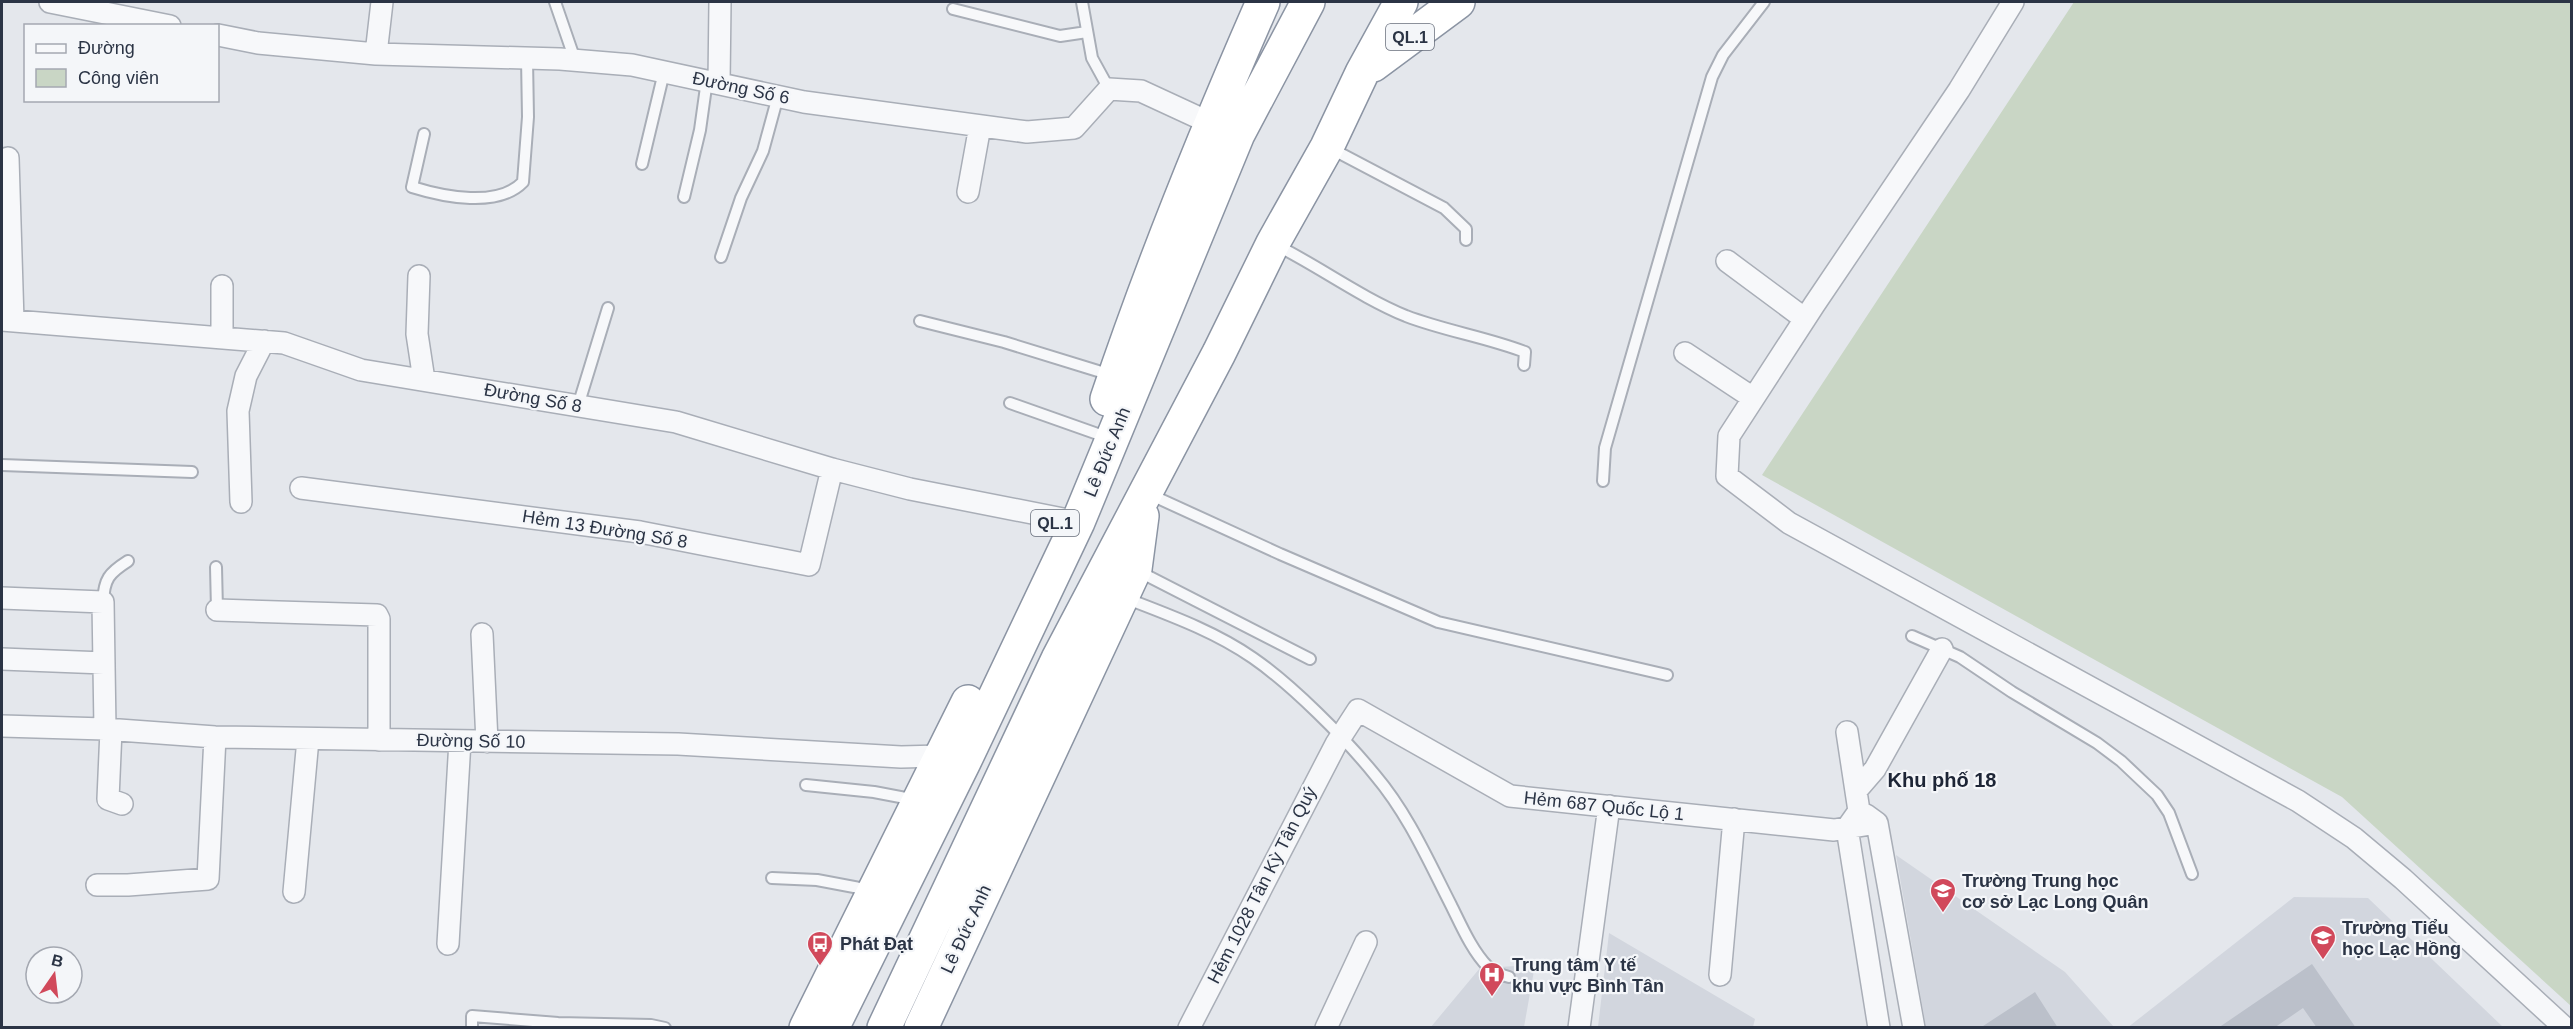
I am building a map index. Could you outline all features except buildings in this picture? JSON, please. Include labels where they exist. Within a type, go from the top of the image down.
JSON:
[{"type":"highway","name":"Lê Đức Anh","points":[[832,1028],[964,762],[1104,436],[1225,129],[1263,2]]},
{"type":"highway","name":"Lê Đức Anh","points":[[1225,129],[1308,2]]},
{"type":"highway","name":"Lê Đức Anh","points":[[884,1028],[1058,659],[1273,243],[1327,147],[1362,73],[1401,2]]},
{"type":"highway","name":"Lê Đức Anh","points":[[1362,73],[1458,2]]},
{"type":"highway","name":"QL.1","points":[[1128,583],[1146,492]]},
{"type":"highway","name":"Lê Đức Anh","points":[[806,1028],[940,756],[1068,519]]},
{"type":"highway","name":"Lê Đức Anh","points":[[921,1028],[1128,583]]},
{"type":"street","points":[[50,2],[76,4],[161,24]]},
{"type":"street","points":[[376,54],[382,2]]},
{"type":"street","points":[[713,82],[720,2]]},
{"type":"street","points":[[2013,2],[1959,90],[1729,436],[1727,476],[1789,524],[2298,801],[2354,838],[2394,872],[2565,1028]]},
{"type":"street","name":"Đường Số 6","points":[[219,35],[258,43],[376,54],[575,60],[632,65],[804,102],[1027,132],[1074,128],[1109,89]]},
{"type":"street","points":[[1109,89],[1141,91],[1225,129]]},
{"type":"street","points":[[968,192],[980,126]]},
{"type":"street","points":[[7,320],[8,159]]},
{"type":"street","points":[[1727,261],[1805,319]]},
{"type":"street","points":[[419,276],[417,334],[424,380]]},
{"type":"street","points":[[222,286],[222,338]]},
{"type":"street","name":"Đường Số 8","points":[[7,320],[284,343],[361,370],[676,422],[832,469],[910,489],[1068,519]]},
{"type":"street","points":[[241,502],[238,411],[246,376],[264,341]]},
{"type":"street","points":[[1685,353],[1753,398]]},
{"type":"street","name":"Hẻm 13 Đường Số 8","points":[[301,488],[640,532],[809,565],[832,469]]},
{"type":"street","points":[[2,598],[103,602],[108,799],[122,804]]},
{"type":"street","points":[[217,610],[376,615],[380,619],[379,740]]},
{"type":"street","points":[[482,634],[487,742]]},
{"type":"street","points":[[1854,810],[1942,649]]},
{"type":"street","points":[[2,659],[104,663]]},
{"type":"street","name":"Hẻm 687 Quốc Lộ 1","points":[[1338,740],[1358,710],[1509,796],[1834,830],[1854,810]]},
{"type":"street","name":"Đường Số 10","points":[[2,726],[108,729],[215,737],[678,744],[902,757],[940,756]]},
{"type":"street","points":[[1847,732],[1863,920],[1880,1028]]},
{"type":"street","points":[[97,885],[208,879],[215,737]]},
{"type":"street","points":[[294,892],[308,739]]},
{"type":"street","name":"Hẻm 1028 Tân Kỳ Tân Quý","points":[[1189,1028],[1338,740]]},
{"type":"street","points":[[448,944],[460,741]]},
{"type":"street","points":[[1579,1028],[1609,806]]},
{"type":"street","points":[[1854,810],[1877,823],[1914,1028]]},
{"type":"street","points":[[1720,975],[1734,819]]},
{"type":"street","points":[[1863,920],[1893,913]]},
{"type":"street","points":[[1326,1028],[1366,942]]},
{"type":"lane","points":[[555,2],[575,60]]},
{"type":"lane","points":[[1082,2],[1092,58],[1109,89]]},
{"type":"lane","points":[[1603,481],[1605,448],[1712,77],[1723,55],[1764,2]]},
{"type":"lane","points":[[953,9],[1060,36],[1087,32]]},
{"type":"lane","points":[[424,134],[412,187],[447,195],[498,196],[514,191],[523,182],[528,117],[527,59]]},
{"type":"lane","points":[[642,165],[664,72]]},
{"type":"lane","points":[[684,197],[713,82]]},
{"type":"lane","points":[[721,257],[737,209],[763,151],[778,96]]},
{"type":"lane","points":[[1327,147],[1444,208],[1466,229],[1466,240]]},
{"type":"lane","points":[[1273,243],[1314,264],[1355,291],[1403,315],[1444,330],[1497,341],[1525,352],[1524,365]]},
{"type":"lane","points":[[578,406],[608,308]]},
{"type":"lane","points":[[920,321],[1004,342],[1125,379]]},
{"type":"lane","points":[[1011,403],[1104,436]]},
{"type":"lane","points":[[2,465],[192,472]]},
{"type":"lane","points":[[1146,492],[1270,550],[1438,622],[1667,675]]},
{"type":"lane","points":[[103,602],[104,588],[111,571],[128,561]]},
{"type":"lane","points":[[216,567],[217,610]]},
{"type":"lane","points":[[1128,583],[1310,659]]},
{"type":"lane","points":[[1128,583],[1178,618],[1254,658],[1375,774],[1401,810],[1463,930],[1482,960],[1494,972],[1509,977]]},
{"type":"lane","points":[[1912,636],[1986,673],[2012,692],[2097,743],[2121,762],[2157,795],[2169,813],[2192,874]]},
{"type":"lane","points":[[806,785],[874,792],[918,801]]},
{"type":"lane","points":[[772,878],[817,880],[873,891]]},
{"type":"lane","points":[[472,1028],[472,1016],[558,1023],[651,1025],[665,1028]]},
{"type":"shaded area","name":"Trường Trung học cơ sở Lạc Long Quân","points":[[1896,855],[2065,972],[2114,1027],[1926,1027]]},
{"type":"shaded area","name":"Trường Tiểu học Lạc Hồng","points":[[2294,897],[2368,898],[2503,1027],[2127,1028]]},
{"type":"shaded area","points":[[1609,933],[1755,1019],[1753,1027],[1598,1027]]},
{"type":"shaded area","name":"Trung tâm Y tế khu vực Bình Tân","points":[[1535,965],[1524,1027],[1430,1028],[1480,968]]},
{"type":"green space","points":[[2074,2],[2571,2],[2571,1006],[2342,797],[1762,475]]},
{"type":"place","name":"Trường Trung học cơ sở Lạc Long Quân","points":[[1943,914]]},
{"type":"place","name":"Trường Tiểu học Lạc Hồng","points":[[2323,961]]},
{"type":"place","name":"Phát Đạt","points":[[820,967]]},
{"type":"place","name":"Trung tâm Y tế khu vực Bình Tân","points":[[1492,998]]},
{"type":"district","name":"Khu phố 18","points":[[1942,780]]}]
